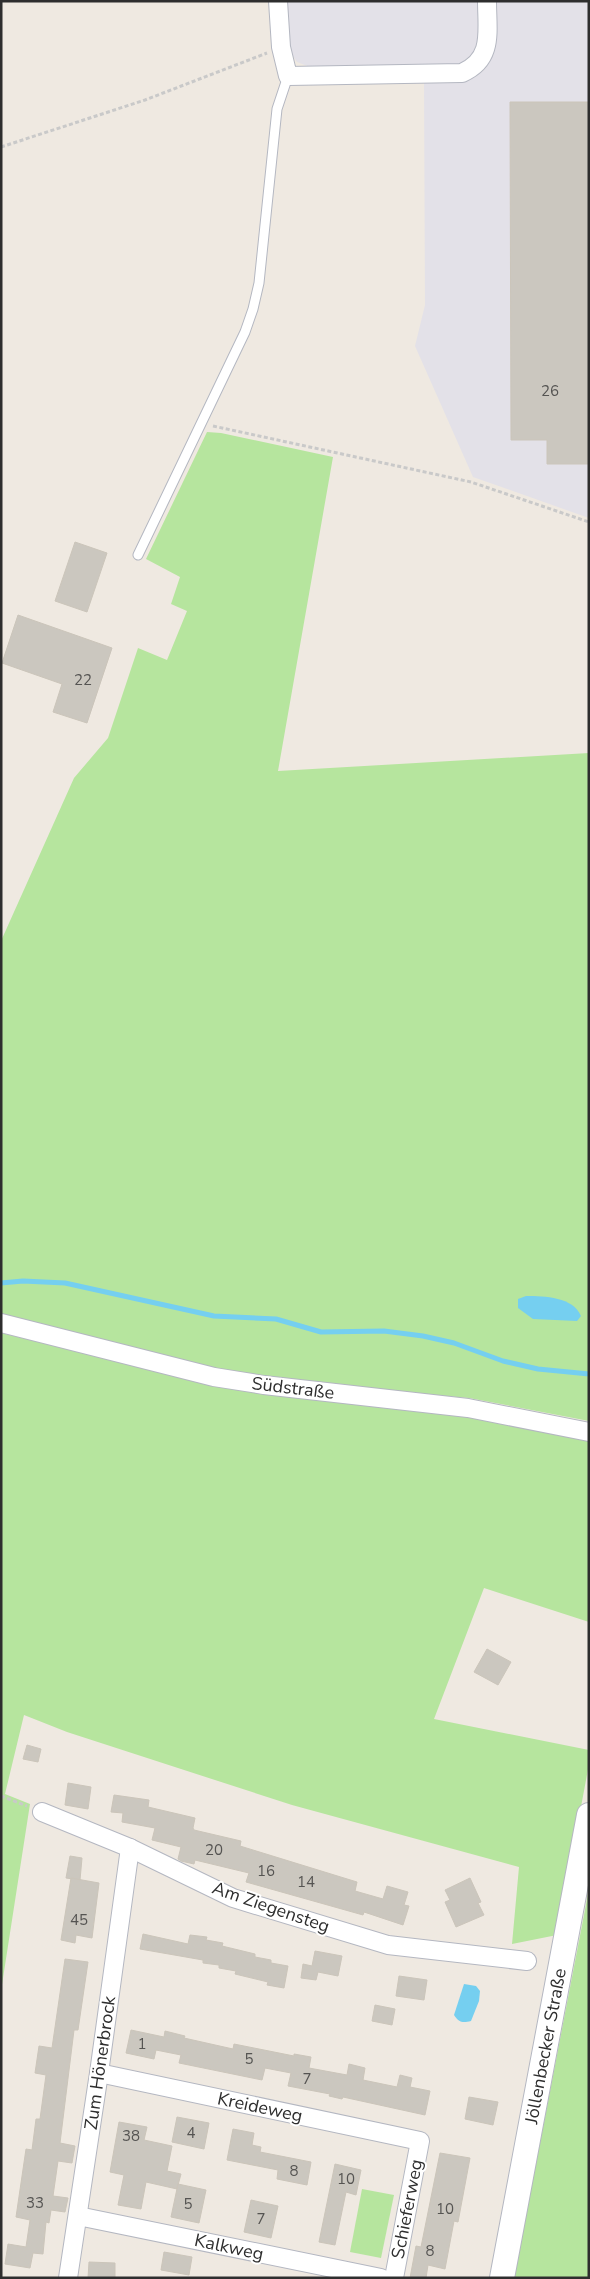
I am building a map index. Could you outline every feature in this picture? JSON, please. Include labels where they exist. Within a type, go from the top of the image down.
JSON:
[{"type":"main road","name":"Jöllenbecker Straße","points":[[502,2278],[589,1815]]},
{"type":"street","points":[[278,1],[281,47],[288,76],[462,73],[474,68],[482,58],[486,45],[487,1]]},
{"type":"street","name":"Südstraße","points":[[1,1323],[214,1377],[264,1386],[468,1408],[589,1432]]},
{"type":"street","name":"Am Ziegensteg","points":[[42,1812],[130,1848],[233,1898],[388,1946],[527,1962]]},
{"type":"street","name":"Zum Hönerbrock","points":[[68,2278],[99,2074],[130,1848]]},
{"type":"street","name":"Kreideweg","points":[[99,2074],[420,2141]]},
{"type":"street","name":"Schieferweg","points":[[394,2278],[420,2141]]},
{"type":"street","name":"Kalkweg","points":[[78,2216],[381,2278]]},
{"type":"lane","points":[[138,555],[202,424],[253,309],[259,283],[277,109],[288,76]]},
{"type":"path","points":[[1,147],[145,100],[281,47]]},
{"type":"path","points":[[202,424],[471,482],[589,522]]},
{"type":"path","points":[[1,1796],[42,1812]]},
{"type":"shaded area","points":[[283,1],[482,1],[482,41],[467,62],[454,66],[310,67],[297,62],[289,50]]},
{"type":"shaded area","points":[[495,1],[589,1],[589,518],[473,477],[415,346],[425,305],[424,82],[466,81],[483,71],[494,52]]},
{"type":"green space","points":[[207,432],[221,433],[333,457],[278,771],[589,753],[589,1421],[469,1398],[262,1380],[1,1317],[1,941],[74,778],[108,738],[138,648],[167,660],[187,611],[171,604],[180,577],[146,559]]},
{"type":"green space","points":[[1,1333],[213,1383],[469,1411],[589,1437],[589,1622],[484,1588],[434,1719],[589,1750],[589,1764],[557,1935],[512,1944],[519,1867],[292,1805],[67,1732],[24,1715],[5,1794],[30,1804],[1,1991]]},
{"type":"green space","points":[[589,1889],[589,2278],[514,2278]]},
{"type":"green space","points":[[362,2189],[394,2195],[381,2258],[350,2252]]},
{"type":"water","points":[[526,1296],[550,1297],[565,1301],[572,1305],[581,1316],[577,1321],[533,1319],[518,1308],[518,1299]]},
{"type":"water","points":[[464,1984],[476,1986],[480,1991],[479,2001],[471,2021],[463,2022],[459,2021],[454,2015]]},
{"type":"building","points":[[510,102],[589,102],[589,464],[547,464],[547,440],[511,440]]},
{"type":"building","points":[[75,542],[107,553],[87,612],[55,601]]},
{"type":"building","points":[[18,615],[112,648],[87,723],[53,712],[62,684],[2,663]]},
{"type":"building","points":[[487,1649],[511,1662],[498,1685],[474,1672]]},
{"type":"building","points":[[27,1745],[41,1749],[38,1762],[23,1759]]},
{"type":"building","points":[[68,1783],[91,1787],[88,1809],[65,1805]]},
{"type":"building","points":[[114,1795],[149,1800],[148,1807],[195,1818],[194,1830],[241,1841],[240,1846],[357,1882],[355,1891],[383,1899],[387,1886],[408,1892],[404,1905],[409,1906],[403,1925],[364,1912],[363,1915],[246,1882],[249,1873],[195,1860],[194,1864],[181,1861],[178,1859],[181,1847],[152,1840],[155,1828],[122,1822],[123,1813],[111,1812]]},
{"type":"building","points":[[70,1856],[82,1858],[80,1880],[66,1878]]},
{"type":"building","points":[[71,1878],[99,1883],[92,1938],[76,1935],[75,1943],[61,1940]]},
{"type":"building","points":[[470,1878],[481,1902],[478,1903],[484,1915],[456,1927],[445,1902],[450,1900],[445,1890]]},
{"type":"building","points":[[143,1934],[188,1944],[190,1935],[207,1937],[206,1940],[223,1943],[222,1946],[255,1954],[255,1957],[271,1960],[271,1963],[288,1966],[284,1988],[267,1985],[268,1982],[235,1974],[236,1971],[219,1968],[219,1965],[203,1963],[203,1960],[140,1949]]},
{"type":"building","points":[[315,1951],[342,1956],[338,1976],[318,1972],[316,1980],[301,1978],[303,1964],[312,1966]]},
{"type":"building","points":[[65,1959],[88,1962],[78,2030],[74,2030],[60,2143],[75,2146],[72,2163],[58,2161],[53,2196],[68,2198],[65,2212],[51,2210],[49,2223],[46,2222],[43,2254],[33,2253],[30,2268],[5,2264],[8,2244],[26,2247],[30,2220],[16,2217],[26,2149],[32,2150],[36,2119],[40,2119],[46,2075],[35,2073],[39,2046],[52,2048]]},
{"type":"building","points":[[399,1976],[427,1980],[424,2000],[396,1996]]},
{"type":"building","points":[[375,2005],[395,2009],[392,2025],[372,2021]]},
{"type":"building","points":[[131,2030],[164,2037],[165,2031],[185,2036],[184,2038],[233,2049],[234,2044],[294,2056],[294,2054],[311,2057],[309,2068],[347,2075],[349,2064],[365,2068],[363,2080],[397,2087],[400,2075],[412,2078],[410,2087],[430,2091],[425,2115],[343,2097],[342,2099],[329,2096],[330,2094],[288,2086],[291,2073],[265,2068],[262,2080],[179,2063],[181,2055],[156,2050],[154,2059],[126,2053]]},
{"type":"building","points":[[469,2097],[498,2102],[493,2125],[465,2119]]},
{"type":"building","points":[[177,2117],[209,2123],[204,2149],[172,2142]]},
{"type":"building","points":[[119,2122],[147,2127],[144,2140],[172,2146],[167,2171],[181,2174],[177,2189],[146,2182],[141,2209],[118,2205],[124,2175],[110,2172]]},
{"type":"building","points":[[233,2129],[254,2133],[252,2145],[261,2147],[260,2152],[311,2162],[307,2185],[277,2179],[278,2170],[227,2160]]},
{"type":"building","points":[[440,2153],[470,2158],[458,2222],[454,2221],[445,2269],[428,2265],[426,2278],[410,2278],[416,2246],[421,2247]]},
{"type":"building","points":[[335,2164],[361,2170],[356,2195],[346,2192],[335,2245],[319,2242]]},
{"type":"building","points":[[178,2184],[206,2190],[199,2223],[171,2217]]},
{"type":"building","points":[[251,2200],[278,2206],[271,2238],[244,2232]]},
{"type":"building","points":[[164,2252],[192,2257],[189,2275],[161,2270]]},
{"type":"building","points":[[89,2262],[115,2263],[115,2278],[88,2278]]},
{"type":"waterway","points":[[1,1283],[23,1281],[65,1283],[214,1316],[276,1319],[321,1332],[384,1331],[423,1336],[454,1343],[503,1361],[538,1369],[589,1374]]}]
